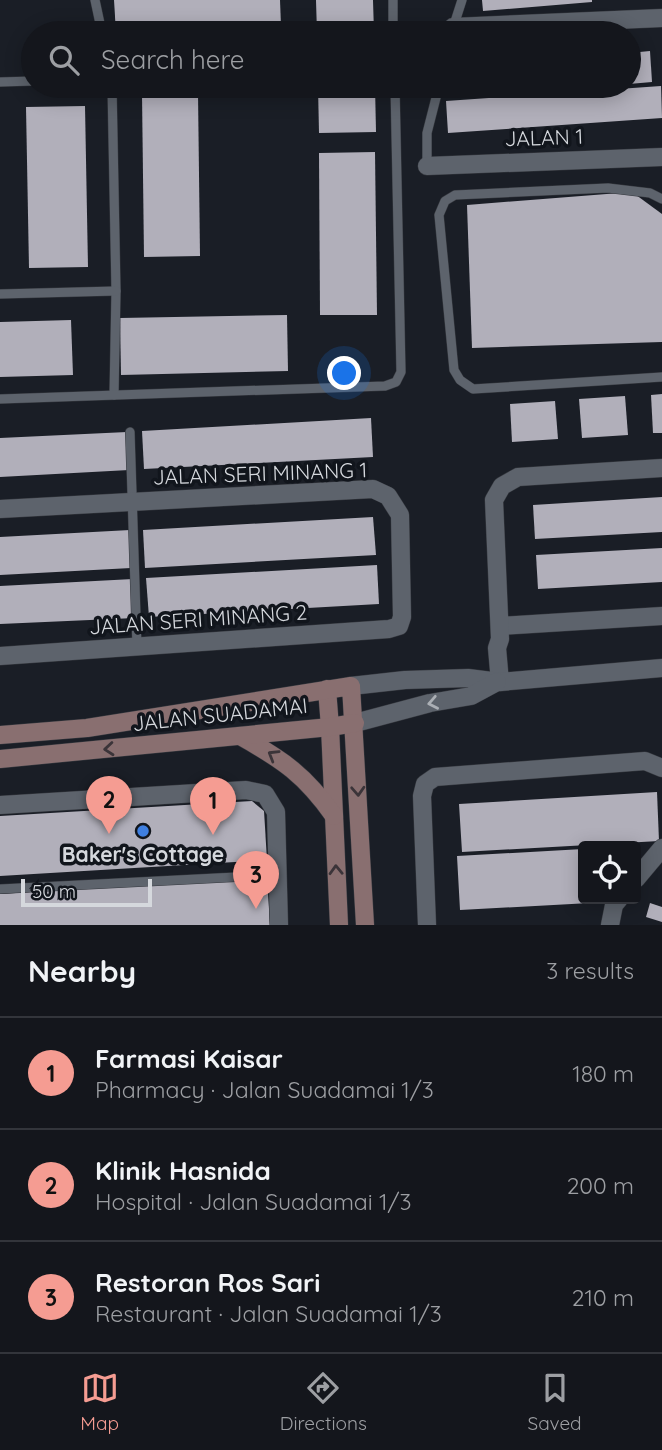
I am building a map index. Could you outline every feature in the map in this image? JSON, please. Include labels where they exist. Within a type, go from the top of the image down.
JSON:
[{"type":"main road","name":"JALAN SUADAMAI","points":[[0,735],[87,728],[351,686]]},
{"type":"main road","points":[[351,686],[365,925]]},
{"type":"main road","points":[[327,689],[330,727],[355,723]]},
{"type":"main road","name":"JALAN SUADAMAI","points":[[0,759],[330,727],[339,925]]},
{"type":"main road","points":[[240,736],[293,768],[317,792],[334,816]]},
{"type":"street","points":[[624,21],[662,19]]},
{"type":"street","name":"JALAN 1","points":[[427,166],[662,157]]},
{"type":"street","points":[[502,682],[497,648],[502,640],[495,500],[502,486],[518,477],[662,468]]},
{"type":"street","name":"JALAN SERI MINANG 1","points":[[0,509],[373,489],[388,496],[400,515],[402,617],[399,626]]},
{"type":"street","points":[[502,640],[662,616]]},
{"type":"street","name":"JALAN SERI MINANG 2","points":[[0,656],[389,629],[399,626]]},
{"type":"street","points":[[351,686],[405,680],[468,678],[502,682],[662,668]]},
{"type":"street","points":[[355,723],[430,703],[471,696],[502,682]]},
{"type":"street","points":[[427,925],[422,796],[425,784],[435,777],[645,761],[662,768]]},
{"type":"street","points":[[0,805],[246,790],[265,794],[276,812],[279,925]]},
{"type":"street","points":[[641,873],[662,848]]},
{"type":"street","points":[[610,925],[615,904]]},
{"type":"lane","points":[[95,0],[99,21]]},
{"type":"lane","points":[[393,0],[393,21]]},
{"type":"lane","points":[[455,21],[462,0]]},
{"type":"lane","points":[[0,82],[21,82]]},
{"type":"lane","points":[[112,98],[116,291],[114,395]]},
{"type":"lane","points":[[0,399],[385,386],[396,382],[401,372],[395,98]]},
{"type":"lane","points":[[427,166],[427,133],[436,98]]},
{"type":"lane","points":[[662,199],[650,193],[608,188],[455,195],[445,201],[439,215],[454,370],[460,380],[473,388],[662,377]]},
{"type":"lane","points":[[0,294],[116,291]]},
{"type":"lane","points":[[130,432],[137,647]]},
{"type":"lane","points":[[0,889],[278,875]]},
{"type":"building","points":[[114,0],[280,0],[281,21],[115,21]]},
{"type":"building","points":[[316,0],[373,0],[374,21],[317,21]]},
{"type":"building","points":[[482,0],[592,0],[592,2],[483,11]]},
{"type":"building","points":[[650,51],[652,82],[641,83],[641,52]]},
{"type":"building","points":[[661,86],[662,118],[448,133],[446,101],[489,98],[641,98],[641,87]]},
{"type":"building","points":[[142,98],[198,98],[200,256],[144,257]]},
{"type":"building","points":[[318,98],[375,98],[376,132],[319,133]]},
{"type":"building","points":[[85,106],[88,267],[29,268],[26,107]]},
{"type":"building","points":[[375,152],[377,315],[320,315],[319,153]]},
{"type":"building","points":[[632,192],[662,214],[662,342],[472,348],[467,205]]},
{"type":"building","points":[[287,315],[288,371],[121,375],[120,318]]},
{"type":"building","points":[[71,320],[73,375],[0,377],[0,322]]},
{"type":"building","points":[[662,394],[662,433],[653,433],[651,395]]},
{"type":"building","points":[[625,396],[628,435],[582,438],[579,399]]},
{"type":"building","points":[[555,401],[558,439],[512,442],[510,404]]},
{"type":"building","points":[[371,418],[373,457],[144,469],[142,431]]},
{"type":"building","points":[[127,432],[129,470],[0,477],[0,438]]},
{"type":"building","points":[[662,497],[662,532],[535,539],[533,505]]},
{"type":"building","points":[[373,517],[376,555],[145,568],[143,530]]},
{"type":"building","points":[[130,530],[131,568],[0,575],[0,537]]},
{"type":"building","points":[[662,548],[662,582],[538,589],[536,555]]},
{"type":"building","points":[[377,565],[379,604],[149,617],[146,578]]},
{"type":"building","points":[[133,579],[135,618],[0,624],[0,586]]},
{"type":"building","points":[[657,792],[659,841],[578,841],[578,846],[462,852],[459,804]]},
{"type":"building","points":[[252,801],[264,811],[267,860],[0,876],[0,816]]},
{"type":"building","points":[[578,849],[578,904],[460,910],[457,856]]},
{"type":"building","points":[[267,877],[270,925],[0,925],[0,894]]},
{"type":"building","points":[[650,903],[662,907],[662,922],[646,917]]},
{"type":"place","name":"Baker's Cottage","points":[[143,831]]},
{"type":"place","name":"Klinik Hasnida","points":[[109,834]]},
{"type":"place","name":"Farmasi Kaisar","points":[[213,835]]},
{"type":"place","name":"Restoran Ros Sari","points":[[256,909]]}]
